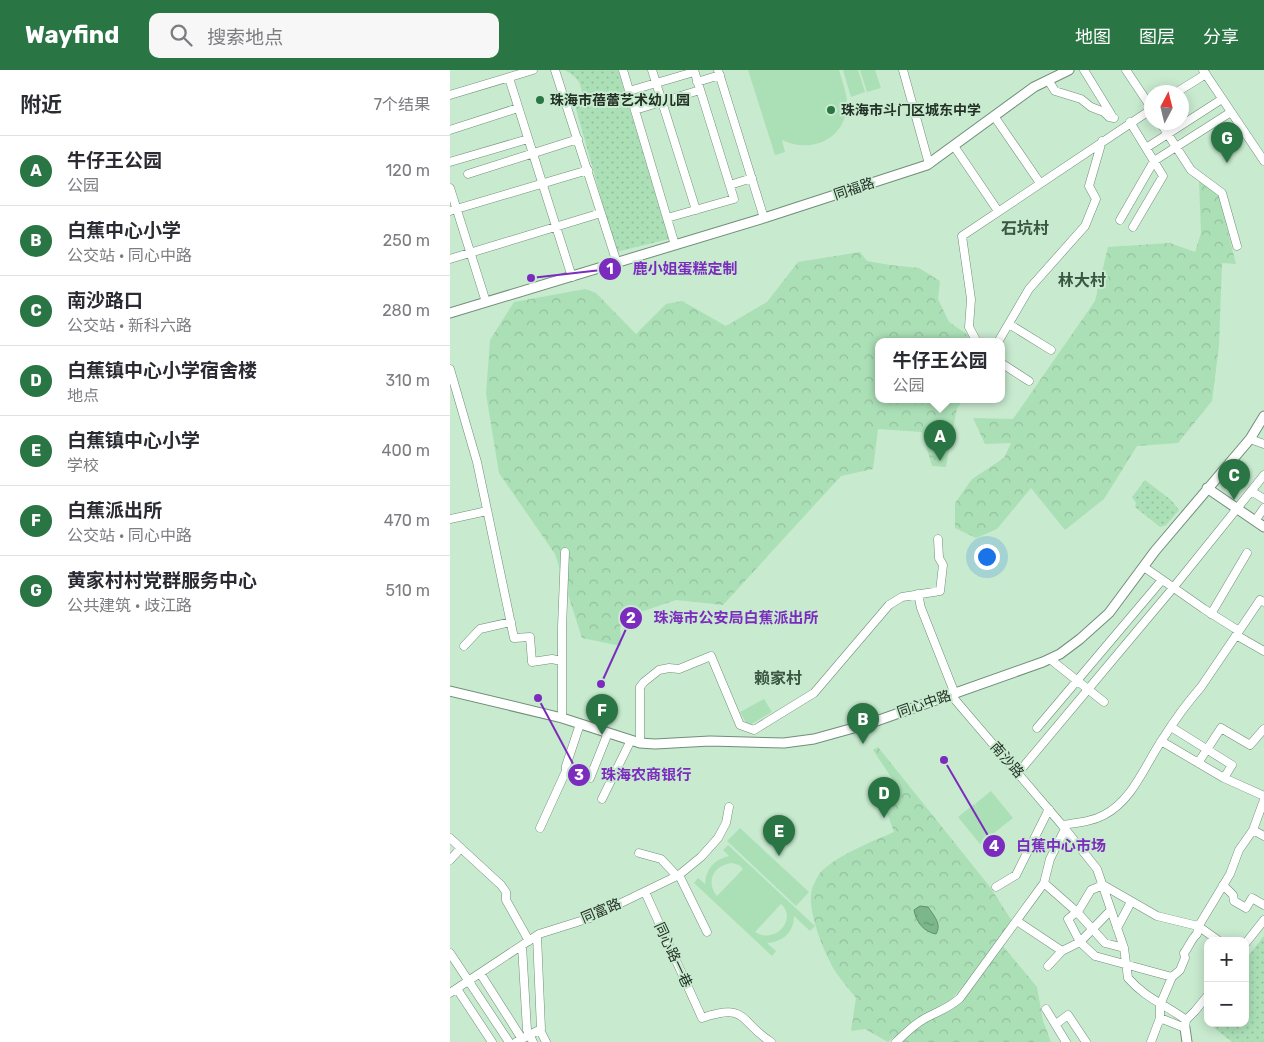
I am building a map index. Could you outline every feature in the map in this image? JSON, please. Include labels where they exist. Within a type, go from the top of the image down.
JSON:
[{"type":"street","points":[[450,95],[533,70]]},
{"type":"street","points":[[555,70],[617,263]]},
{"type":"street","points":[[622,70],[675,245]]},
{"type":"street","points":[[652,70],[696,210]]},
{"type":"street","points":[[903,70],[930,164]]},
{"type":"street","name":"同福路","points":[[450,313],[764,218],[930,164],[1051,75],[1069,70]]},
{"type":"street","points":[[1084,70],[1120,129]]},
{"type":"street","points":[[1126,70],[1144,98]]},
{"type":"street","points":[[629,91],[694,71],[730,185],[734,199],[667,218]]},
{"type":"street","points":[[1186,85],[1204,72],[1264,160]]},
{"type":"street","points":[[635,110],[662,102],[699,86],[719,73],[764,218]]},
{"type":"street","points":[[1051,75],[1055,92],[1080,98],[1091,107],[1114,118]]},
{"type":"street","points":[[509,78],[572,276]]},
{"type":"street","points":[[1146,148],[1222,99]]},
{"type":"street","points":[[450,130],[518,108]]},
{"type":"street","points":[[1120,220],[1154,161],[1231,112]]},
{"type":"street","points":[[976,338],[969,327],[971,299],[962,236],[1144,113]]},
{"type":"street","points":[[994,116],[1040,183]]},
{"type":"street","points":[[1130,122],[1163,176],[1134,227]]},
{"type":"street","points":[[1165,130],[1191,170],[1222,193],[1237,246]]},
{"type":"street","points":[[450,162],[528,139]]},
{"type":"street","points":[[468,174],[578,140]]},
{"type":"street","points":[[1000,338],[1029,289],[1085,226],[1096,198],[1089,186],[1102,141]]},
{"type":"street","points":[[954,146],[998,211]]},
{"type":"street","points":[[453,210],[588,170]]},
{"type":"street","points":[[730,185],[752,178]]},
{"type":"street","points":[[450,188],[453,210],[470,252],[486,302]]},
{"type":"street","points":[[450,259],[601,213]]},
{"type":"street","points":[[1009,324],[1051,350]]},
{"type":"street","points":[[1005,366],[1029,381]]},
{"type":"street","points":[[450,369],[477,462],[514,638],[530,637],[532,662],[552,659],[562,661]]},
{"type":"street","name":"同心中路","points":[[450,691],[562,718],[635,741],[655,744],[710,741],[784,743],[814,739],[868,724],[1050,659],[1096,627],[1207,488],[1250,439],[1264,416]]},
{"type":"street","points":[[1250,439],[1264,444]]},
{"type":"street","points":[[1018,773],[1174,588],[1264,475]]},
{"type":"street","points":[[1207,488],[1236,510],[1264,527]]},
{"type":"street","points":[[1251,491],[1264,499]]},
{"type":"street","points":[[1255,522],[1264,508]]},
{"type":"street","points":[[450,519],[486,511]]},
{"type":"street","points":[[602,799],[635,741],[640,687],[659,670],[679,669],[711,656],[740,725],[754,730],[814,694],[889,605],[902,597],[940,591],[943,565],[939,558],[938,538]]},
{"type":"street","points":[[562,718],[565,552]]},
{"type":"street","points":[[1211,614],[1247,553]]},
{"type":"street","points":[[1144,567],[1264,651]]},
{"type":"street","points":[[1037,728],[1162,580]]},
{"type":"street","name":"南沙路","points":[[918,594],[921,608],[953,694],[1097,869],[1124,948],[1128,978],[1160,1005],[1175,1012],[1185,1024]]},
{"type":"street","points":[[896,1042],[915,1025],[934,1014],[944,1011],[960,998],[1044,883],[1050,859],[1064,827],[1104,815],[1133,788],[1170,727],[1201,687],[1260,600],[1264,602]]},
{"type":"street","points":[[464,646],[480,629],[511,622]]},
{"type":"street","points":[[1050,659],[1104,702]]},
{"type":"street","points":[[540,828],[566,771],[580,724]]},
{"type":"street","points":[[742,742],[747,727]]},
{"type":"street","points":[[1170,727],[1232,765],[1224,778]]},
{"type":"street","points":[[1198,763],[1221,728],[1250,745],[1264,729]]},
{"type":"street","points":[[590,778],[608,733]]},
{"type":"street","points":[[1161,741],[1224,778],[1264,796]]},
{"type":"street","points":[[1151,1042],[1160,1018],[1160,1005],[1172,977],[1180,970],[1185,958],[1184,953],[1197,934],[1198,926],[1233,868],[1239,850],[1253,830],[1264,800]]},
{"type":"street","name":"同富路","points":[[450,993],[525,943],[548,930],[590,918],[678,875],[701,857],[718,838],[726,823],[729,807]]},
{"type":"street","points":[[996,887],[1016,875],[1049,809]]},
{"type":"street","points":[[1253,830],[1264,836]]},
{"type":"street","points":[[450,839],[501,885],[506,892],[506,900],[525,943],[527,1030],[523,1040]]},
{"type":"street","points":[[450,860],[461,848]]},
{"type":"street","points":[[639,853],[661,859],[678,875],[707,932]]},
{"type":"street","points":[[1044,883],[1077,912],[1105,943],[1124,948]]},
{"type":"street","points":[[1172,977],[1095,956],[1080,942],[1068,919],[1077,912],[1091,890],[1103,885],[1157,916],[1198,926],[1214,937]]},
{"type":"street","points":[[1223,885],[1233,895],[1234,901],[1246,908],[1252,898],[1264,905]]},
{"type":"street","name":"同心路一巷","points":[[645,892],[702,1018],[723,1011],[736,1013],[771,1042]]},
{"type":"street","points":[[1117,928],[1131,902]]},
{"type":"street","points":[[1048,966],[1062,951],[1080,942],[1111,910]]},
{"type":"street","points":[[1017,920],[1062,951]]},
{"type":"street","points":[[1249,939],[1264,920]]},
{"type":"street","points":[[537,936],[540,1030],[546,1042]]},
{"type":"street","points":[[450,953],[508,1042]]},
{"type":"street","points":[[480,974],[523,1040]]},
{"type":"street","points":[[457,989],[492,1042]]},
{"type":"street","points":[[1187,1042],[1185,1024],[1204,1000]]},
{"type":"street","points":[[1046,1009],[1066,1042]]},
{"type":"street","points":[[1056,1024],[1068,1015],[1086,1042]]},
{"type":"street","points":[[1160,1018],[1185,1024]]},
{"type":"street","points":[[523,1040],[540,1030]]},
{"type":"green space","points":[[565,70],[618,70],[669,239],[616,252],[575,105],[583,100],[580,85],[574,76]]},
{"type":"green space","points":[[748,70],[839,70],[847,104],[845,116],[840,127],[825,141],[815,144],[793,144],[782,140],[785,152],[775,155]]},
{"type":"green space","points":[[843,70],[858,70],[865,92],[851,97]]},
{"type":"green space","points":[[860,70],[875,70],[881,88],[867,92]]},
{"type":"green space","points":[[1199,181],[1216,185],[1236,264],[1222,263],[1219,346],[1212,401],[1178,443],[1137,446],[1104,499],[1065,530],[1031,488],[997,529],[976,538],[955,528],[955,503],[972,479],[1004,458],[1011,443],[985,444],[973,418],[1013,419],[1095,301],[1108,247],[1170,243],[1195,252],[1201,233]]},
{"type":"green space","points":[[860,252],[867,261],[919,268],[940,281],[938,299],[949,322],[972,338],[875,338],[875,403],[961,403],[957,408],[946,467],[932,466],[922,432],[878,429],[873,469],[841,476],[723,605],[676,600],[620,619],[621,646],[582,638],[555,554],[499,473],[486,394],[490,340],[514,302],[585,289],[596,293],[636,334],[666,304],[682,301],[726,326],[767,302],[798,262]]},
{"type":"green space","points":[[1145,480],[1171,500],[1179,510],[1166,525],[1160,527],[1135,507],[1136,503],[1132,497]]},
{"type":"green space","points":[[764,699],[772,712],[748,726],[740,712]]},
{"type":"green space","points":[[878,747],[990,887],[1012,921],[980,967],[944,1007],[918,1019],[888,1042],[865,1029],[851,1031],[856,998],[835,971],[826,954],[818,934],[811,903],[811,892],[814,883],[820,873],[827,867],[855,850],[894,832],[881,797],[899,789],[873,750]]},
{"type":"green space","points":[[991,791],[1013,818],[980,844],[958,817],[974,804],[978,809],[975,804]]},
{"type":"green space","points":[[740,828],[809,892],[796,906],[727,841]]},
{"type":"green space","points":[[728,845],[815,926],[810,931],[794,916],[790,931],[783,938],[767,943],[776,951],[772,956],[694,883],[698,878],[705,884],[707,873],[715,862],[729,856],[723,850]],"holes":[[[732,863],[739,865],[743,869],[717,896],[712,885],[713,875],[720,867]],[[781,904],[786,910],[787,917],[782,929],[770,935],[755,932]]]},
{"type":"green space","points":[[1264,936],[1264,1042],[1232,1042],[1213,1027],[1249,1027],[1249,955]]},
{"type":"green space","points":[[1002,945],[1037,987],[1043,1021],[1051,1042],[900,1042],[911,1031],[931,1017],[942,1015],[970,991]]},
{"type":"water","points":[[920,906],[928,907],[935,917],[938,923],[936,934],[924,929],[917,919],[914,910]]},
{"type":"place","name":"珠海市蓓蕾艺术幼儿园","points":[[540,100]]},
{"type":"place","name":"珠海市斗门区城东中学","points":[[831,110]]},
{"type":"place","name":"黄家村村党群服务中心","points":[[1227,163]]},
{"type":"place","name":"鹿小姐蛋糕定制","points":[[531,278]]},
{"type":"place","name":"牛仔王公园","points":[[940,461]]},
{"type":"place","name":"南沙路口","points":[[1234,500]]},
{"type":"place","name":"珠海市公安局白蕉派出所","points":[[601,684]]},
{"type":"place","name":"珠海农商银行","points":[[538,698]]},
{"type":"place","name":"白蕉派出所","points":[[602,735]]},
{"type":"place","name":"白蕉中心小学","points":[[863,744]]},
{"type":"place","name":"白蕉中心市场","points":[[944,760]]},
{"type":"place","name":"白蕉镇中心小学宿舍楼","points":[[884,818]]},
{"type":"place","name":"白蕉镇中心小学","points":[[779,856]]},
{"type":"district","name":"石坑村","points":[[1025,228]]},
{"type":"district","name":"林大村","points":[[1082,280]]},
{"type":"district","name":"赖家村","points":[[778,678]]}]
